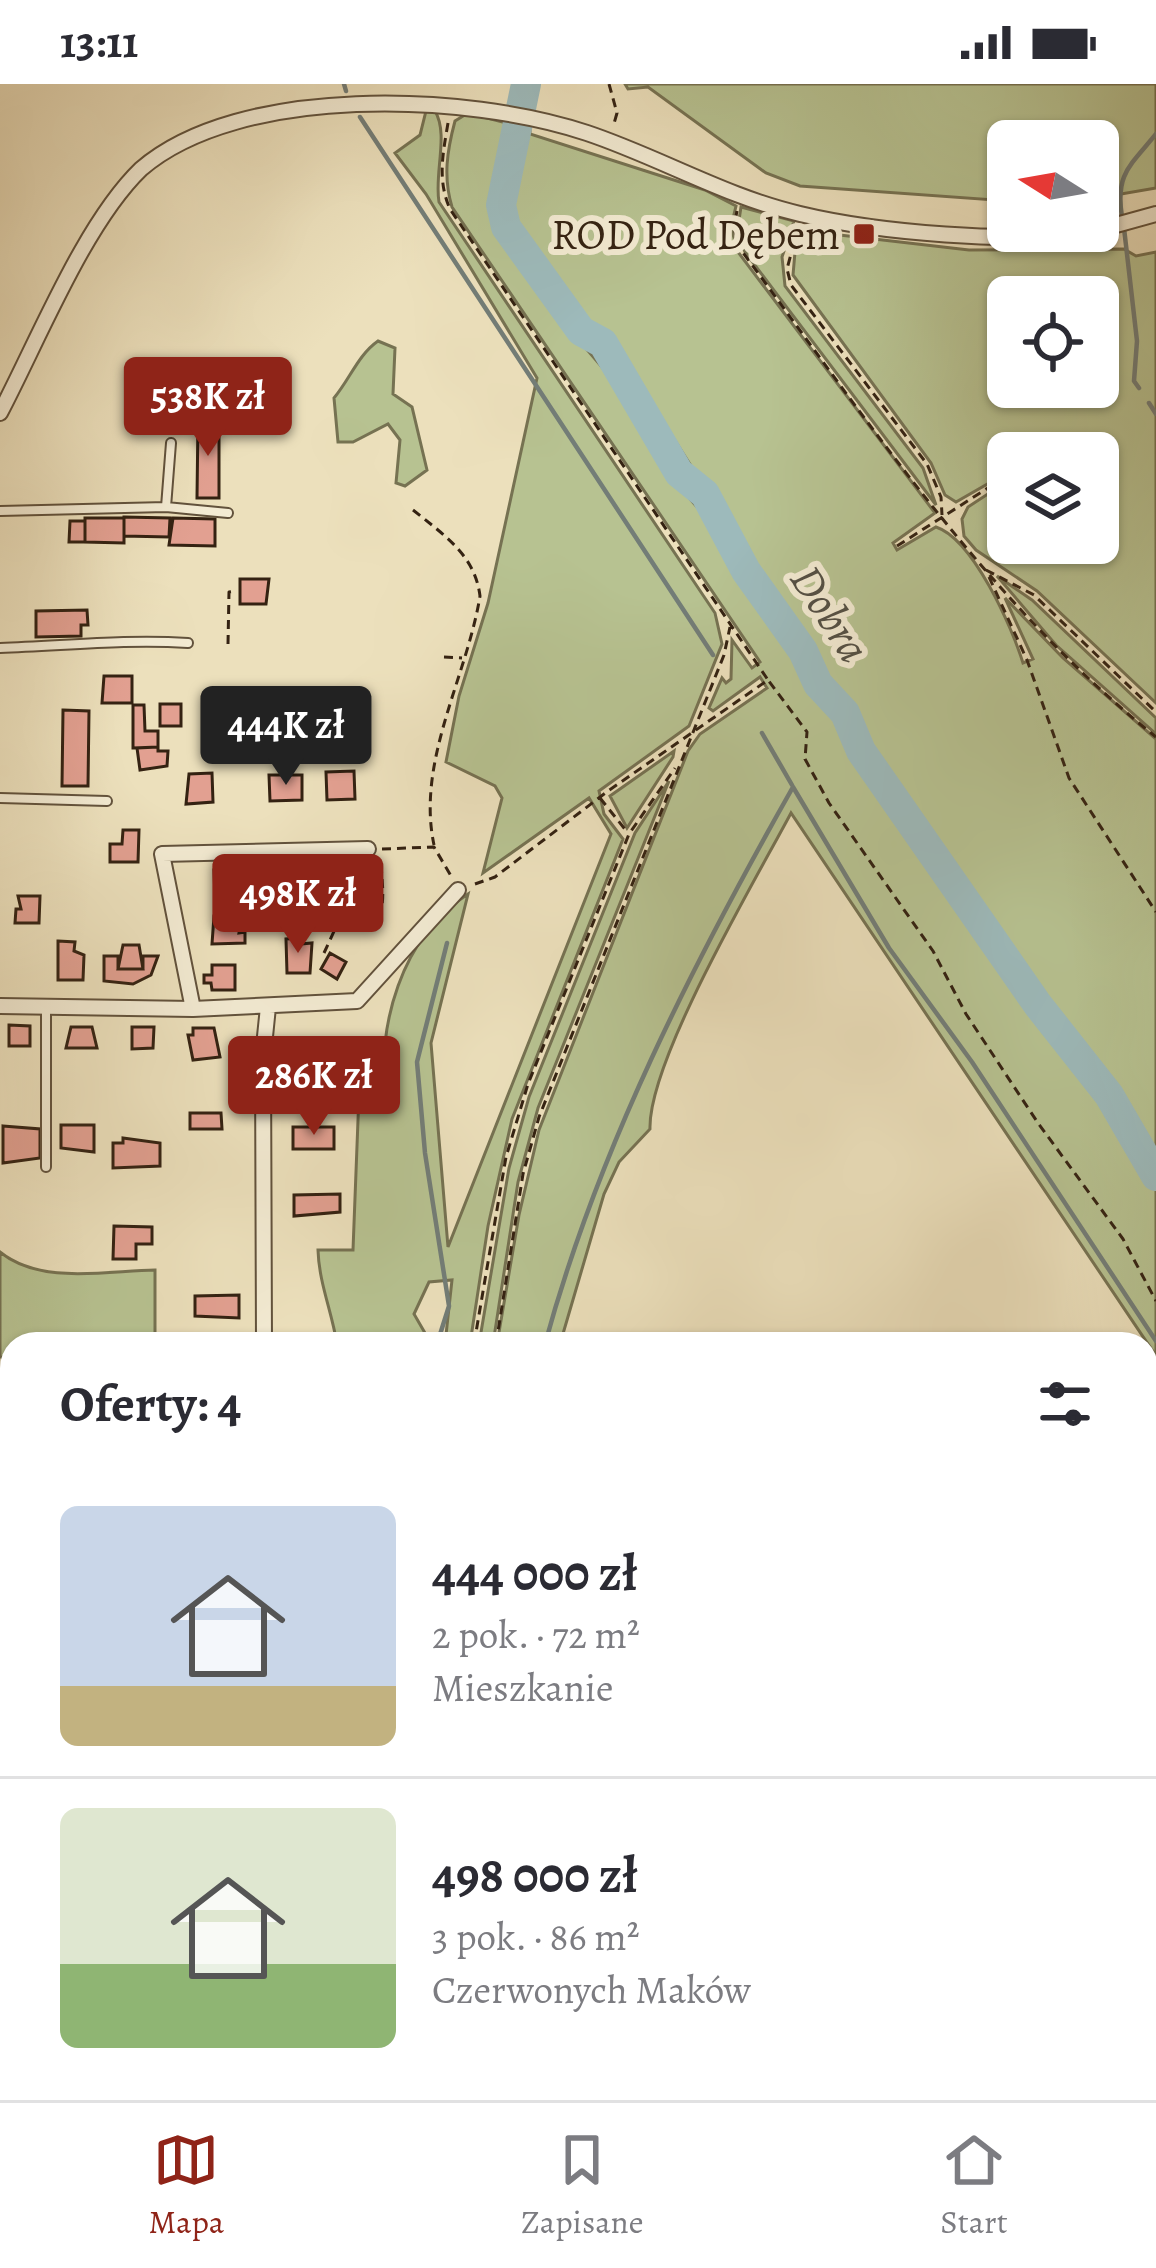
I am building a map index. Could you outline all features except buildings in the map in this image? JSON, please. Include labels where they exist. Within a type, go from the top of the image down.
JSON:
[{"type":"street","points":[[0,413],[90,241],[140,170],[165,150],[235,115],[270,109],[451,104],[489,108],[542,118],[609,140],[742,196],[802,214],[987,234]]},
{"type":"street","points":[[1119,224],[1156,214]]},
{"type":"street","points":[[193,1009],[162,854],[368,849]]},
{"type":"street","points":[[0,1006],[193,1009],[358,1001],[458,890]]},
{"type":"street","points":[[263,1332],[263,1056],[268,1007]]},
{"type":"lane","points":[[166,507],[171,443]]},
{"type":"lane","points":[[0,511],[166,507],[228,513]]},
{"type":"lane","points":[[0,648],[80,646],[118,639],[188,643]]},
{"type":"lane","points":[[0,798],[106,801]]},
{"type":"lane","points":[[46,1006],[46,1167]]},
{"type":"path","points":[[609,84],[617,113],[609,140]]},
{"type":"path","points":[[451,104],[441,168],[442,192],[450,209],[730,627],[807,732],[805,759],[829,803],[933,951],[966,1014],[1038,1123],[1123,1239],[1156,1301]]},
{"type":"path","points":[[742,196],[734,226],[738,246],[942,517],[1052,645],[1156,736]]},
{"type":"path","points":[[802,214],[787,269],[791,285],[927,464],[941,497],[942,517]]},
{"type":"path","points":[[897,546],[987,489]]},
{"type":"path","points":[[413,510],[452,541],[478,580],[476,620],[433,777],[428,815],[434,847],[458,890],[495,878],[599,797],[768,680]]},
{"type":"path","points":[[984,569],[1027,660],[1069,778],[1156,912]]},
{"type":"path","points":[[984,569],[1034,595],[1156,712]]},
{"type":"path","points":[[228,644],[229,592],[236,591]]},
{"type":"path","points":[[498,1332],[523,1174],[539,1117],[724,655],[730,627]]},
{"type":"path","points":[[444,656],[464,658]]},
{"type":"path","points":[[476,1332],[499,1196],[518,1118],[629,834],[680,760]]},
{"type":"path","points":[[599,797],[629,834]]},
{"type":"path","points":[[368,849],[434,847]]},
{"type":"path","points":[[336,926],[364,928],[376,922],[381,913],[381,862]]},
{"type":"path","points":[[299,938],[308,915],[329,909],[336,926],[324,953]]},
{"type":"green space","points":[[625,84],[1156,84],[1156,188],[1119,194],[1119,120],[987,120],[987,199],[800,186],[766,173],[648,87],[628,89]]},
{"type":"green space","points":[[426,111],[435,111],[441,131],[439,202],[715,613],[722,644],[689,726],[599,791],[604,814],[623,839],[512,1119],[488,1226],[472,1332],[446,1332],[452,1280],[429,1282],[414,1314],[424,1332],[334,1332],[318,1250],[353,1250],[359,1094],[386,1103],[385,1044],[390,1014],[410,959],[445,912],[468,894],[431,1043],[448,1247],[611,834],[589,798],[483,873],[502,798],[495,786],[446,762],[459,696],[488,603],[537,378],[426,194],[395,153],[420,135]]},
{"type":"green space","points":[[468,113],[530,129],[530,134],[705,190],[736,206],[731,227],[738,252],[935,513],[893,543],[897,550],[936,527],[950,535],[989,586],[1023,663],[1033,659],[1005,598],[1063,658],[1156,739],[1156,1174],[1100,1076],[1041,1007],[870,761],[857,728],[807,644],[612,342],[587,322],[539,255],[525,263],[566,325],[607,373],[671,477],[704,515],[762,608],[845,725],[862,762],[1016,982],[1103,1095],[1156,1181],[1156,1332],[1140,1332],[791,813],[684,1017],[654,1099],[650,1129],[619,1162],[604,1194],[564,1332],[499,1332],[539,1130],[688,751],[700,734],[767,688],[760,677],[713,711],[709,708],[722,678],[726,683],[731,679],[732,640],[752,668],[760,662],[452,207],[447,175],[455,121]]},
{"type":"green space","points":[[741,207],[794,221],[782,257],[785,286],[923,468],[936,505],[745,252],[737,233]]},
{"type":"green space","points":[[805,231],[987,252],[1124,249],[1136,256],[1156,252],[1156,703],[1037,591],[997,564],[1119,564],[1119,432],[987,432],[987,484],[956,502],[945,495],[931,463],[793,275],[795,252]]},
{"type":"green space","points":[[378,341],[395,348],[393,394],[412,407],[427,470],[405,486],[396,483],[400,440],[388,424],[353,442],[338,442],[334,398]]},
{"type":"green space","points":[[987,495],[987,557],[964,536],[962,519],[968,507]]},
{"type":"green space","points":[[997,576],[1032,600],[1156,718],[1156,734],[1056,645]]},
{"type":"green space","points":[[674,751],[673,757],[627,828],[610,796]]},
{"type":"green space","points":[[669,781],[538,1108],[518,1182],[495,1332],[481,1332],[509,1168],[529,1097],[635,833]]},
{"type":"green space","points":[[371,862],[371,905],[285,906],[285,863]]},
{"type":"green space","points":[[0,1252],[34,1269],[54,1272],[155,1270],[155,1332],[0,1332]]},
{"type":"waterway","points":[[344,84],[346,91]]},
{"type":"waterway","name":"Dobra","points":[[526,84],[501,205],[506,227],[581,331],[603,343],[679,473],[705,494],[746,571],[803,651],[818,684],[845,713],[861,751],[1038,1005],[1109,1095],[1156,1176]]},
{"type":"waterway","points":[[360,117],[713,655]]},
{"type":"waterway","points":[[1122,217],[1123,180],[1156,134]]},
{"type":"waterway","points":[[1124,228],[1137,341],[1134,381],[1139,388]]},
{"type":"waterway","points":[[1149,403],[1156,414]]},
{"type":"waterway","points":[[762,733],[792,785]]},
{"type":"waterway","points":[[549,1332],[592,1199],[652,1058],[793,787],[889,948],[972,1062],[1150,1332]]},
{"type":"waterway","points":[[441,1332],[449,1306],[425,1153],[417,1062],[447,943]]},
{"type":"place","name":"ROD Pod Dębem","points":[[864,234]]}]
